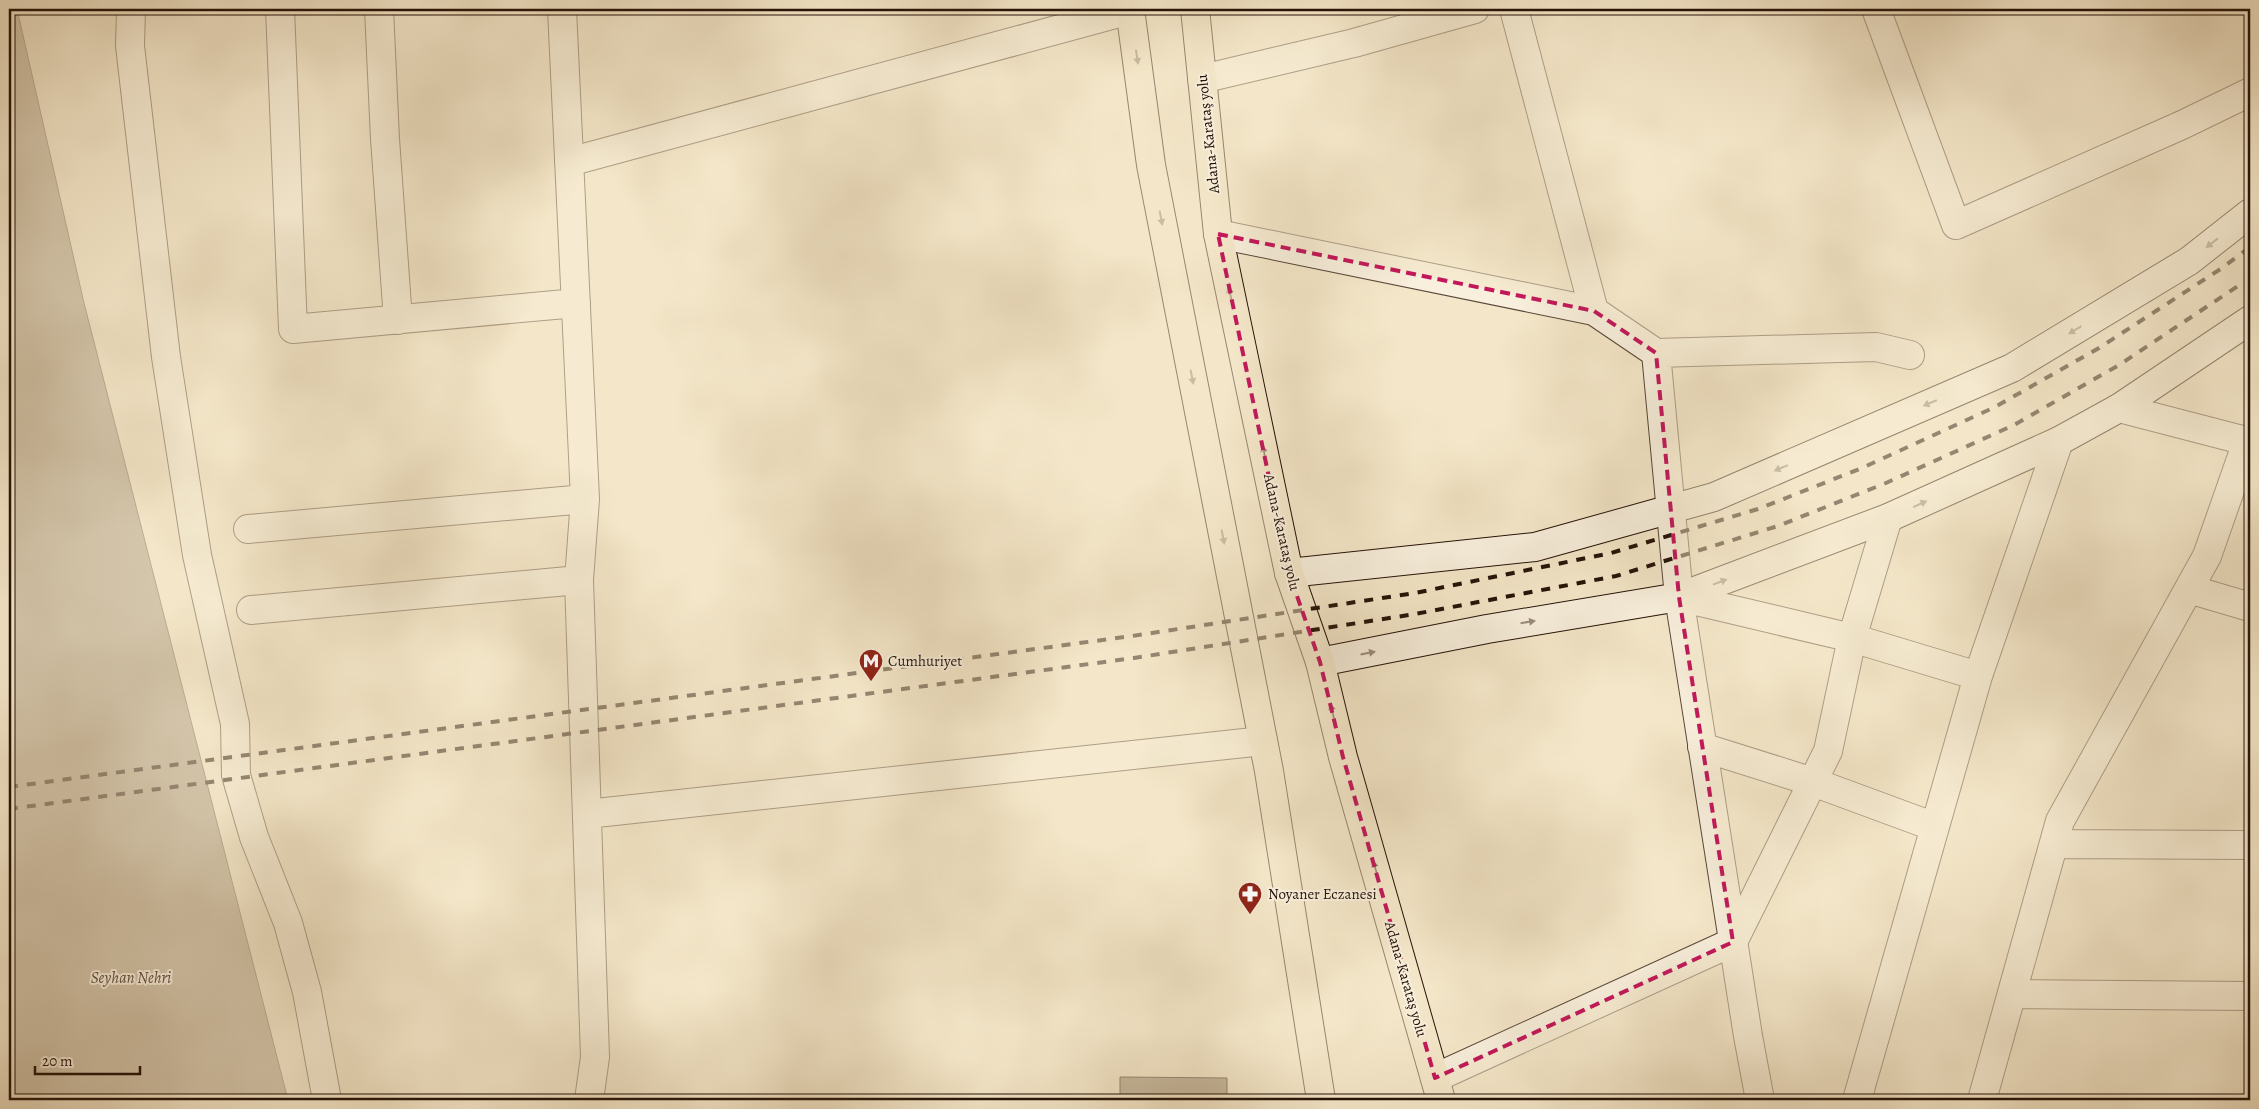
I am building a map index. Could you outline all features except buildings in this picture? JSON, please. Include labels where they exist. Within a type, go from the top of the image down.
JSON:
[{"type":"main road","points":[[1130,9],[1151,165],[1263,741],[1321,1100]]},
{"type":"main road","name":"Adana-Karataş yolu","points":[[1195,9],[1218,234],[1289,573],[1320,662],[1343,757],[1438,1089]]},
{"type":"street","points":[[131,9],[130,46],[166,357],[197,554],[235,724],[236,775],[254,837],[290,931],[307,992],[327,1100]]},
{"type":"street","points":[[280,9],[293,329],[576,303]]},
{"type":"street","points":[[380,9],[384,139],[398,320]]},
{"type":"street","points":[[562,9],[585,499],[579,580],[595,1057],[589,1100]]},
{"type":"street","points":[[569,162],[1130,9]]},
{"type":"street","points":[[1202,78],[1354,43],[1474,9]]},
{"type":"street","points":[[1514,9],[1594,311]]},
{"type":"street","points":[[1876,9],[1956,226],[2250,92]]},
{"type":"street","points":[[1289,573],[1535,547],[1714,496],[2012,368],[2189,261],[2250,214]]},
{"type":"street","points":[[1218,234],[1594,311],[1656,352],[1876,347],[1910,356]]},
{"type":"street","points":[[1320,662],[1487,629],[1679,597],[1888,518],[2059,441],[2119,408],[2250,320]]},
{"type":"street","points":[[1656,352],[1679,597],[1732,942],[1760,1100]]},
{"type":"street","points":[[1982,1100],[2060,821],[2207,556],[2249,442],[2119,408]]},
{"type":"street","points":[[1857,1100],[1978,676],[2059,441]]},
{"type":"street","points":[[248,529],[585,499]]},
{"type":"street","points":[[1438,1089],[1732,942],[1828,751],[1852,638],[1888,518]]},
{"type":"street","points":[[251,610],[579,580]]},
{"type":"street","points":[[2189,589],[2250,607]]},
{"type":"street","points":[[1679,597],[1852,638],[1978,676]]},
{"type":"street","points":[[587,814],[1263,741]]},
{"type":"street","points":[[1702,746],[1813,782],[1936,827]]},
{"type":"street","points":[[2054,844],[2250,845]]},
{"type":"street","points":[[2012,994],[2250,996]]},
{"type":"highlighted area","points":[[1218,234],[1594,311],[1656,353],[1679,597],[1733,942],[1435,1078],[1343,757],[1320,662],[1289,573]]},
{"type":"water","name":"Seyhan Nehri","points":[[9,9],[17,9],[84,303],[288,1100],[9,1100]]},
{"type":"railway","points":[[9,787],[1132,636],[1415,593],[1611,553],[1758,509],[1862,468],[1995,407],[2099,348],[2222,268],[2250,247]]},
{"type":"railway","points":[[9,809],[1134,658],[1415,614],[1616,576],[1778,526],[1886,483],[2014,425],[2119,365],[2250,278]]},
{"type":"place","name":"Cumhuriyet","points":[[871,682]]},
{"type":"place","name":"Noyaner Eczanesi","points":[[1250,915]]}]
